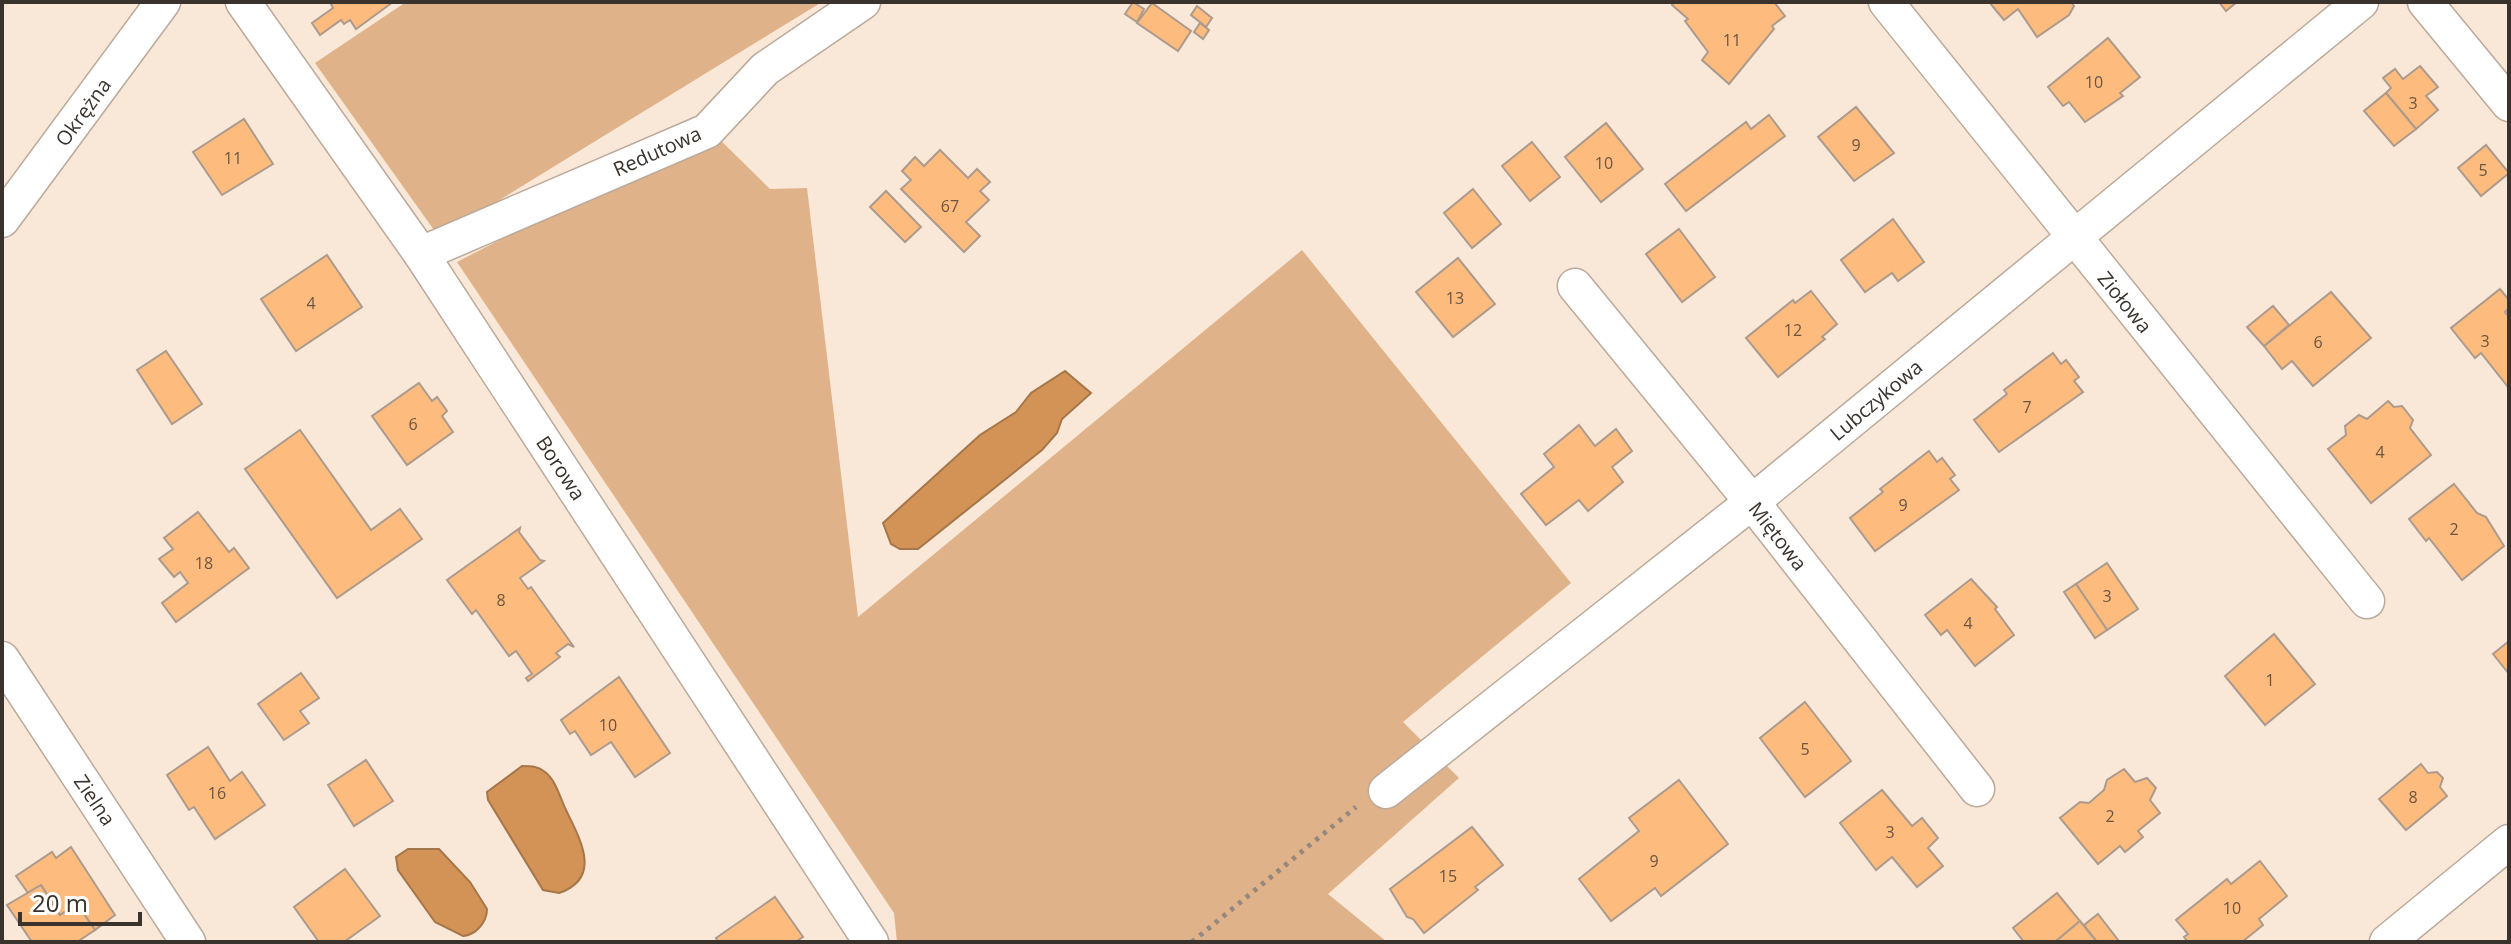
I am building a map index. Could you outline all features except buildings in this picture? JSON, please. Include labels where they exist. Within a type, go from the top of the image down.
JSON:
[{"type":"street","name":"Okrężna","points":[[2,220],[163,2]]},
{"type":"street","name":"Borowa","points":[[243,2],[421,254],[871,941]]},
{"type":"street","name":"Redutowa","points":[[421,254],[707,131],[765,69],[863,2]]},
{"type":"street","name":"Ziołowa","points":[[1886,2],[2367,601]]},
{"type":"street","name":"Lubczykowa","points":[[1388,789],[1752,502],[2361,2]]},
{"type":"street","points":[[2425,2],[2509,104]]},
{"type":"street","name":"Miętowa","points":[[1575,286],[1752,502],[1977,789]]},
{"type":"street","name":"Zielna","points":[[2,659],[188,942]]},
{"type":"street","points":[[2387,942],[2509,842]]},
{"type":"path","points":[[1192,942],[1380,787],[1388,789]]},
{"type":"shaded area","points":[[406,2],[822,2],[439,237],[315,63]]},
{"type":"shaded area","points":[[711,131],[770,189],[807,188],[858,617],[1302,250],[1571,583],[1403,722],[1459,778],[1328,894],[1387,942],[897,942],[894,913],[457,262]]},
{"type":"shaded area","points":[[1065,371],[1091,393],[1062,419],[1057,433],[1042,450],[918,549],[900,549],[891,544],[883,523],[980,435],[1016,412],[1031,393]]},
{"type":"shaded area","points":[[522,766],[540,769],[552,780],[582,845],[584,868],[581,878],[559,893],[543,890],[488,800],[487,792]]},
{"type":"shaded area","points":[[408,849],[439,849],[470,882],[487,909],[483,923],[476,930],[463,936],[435,922],[398,870],[396,857]]}]
